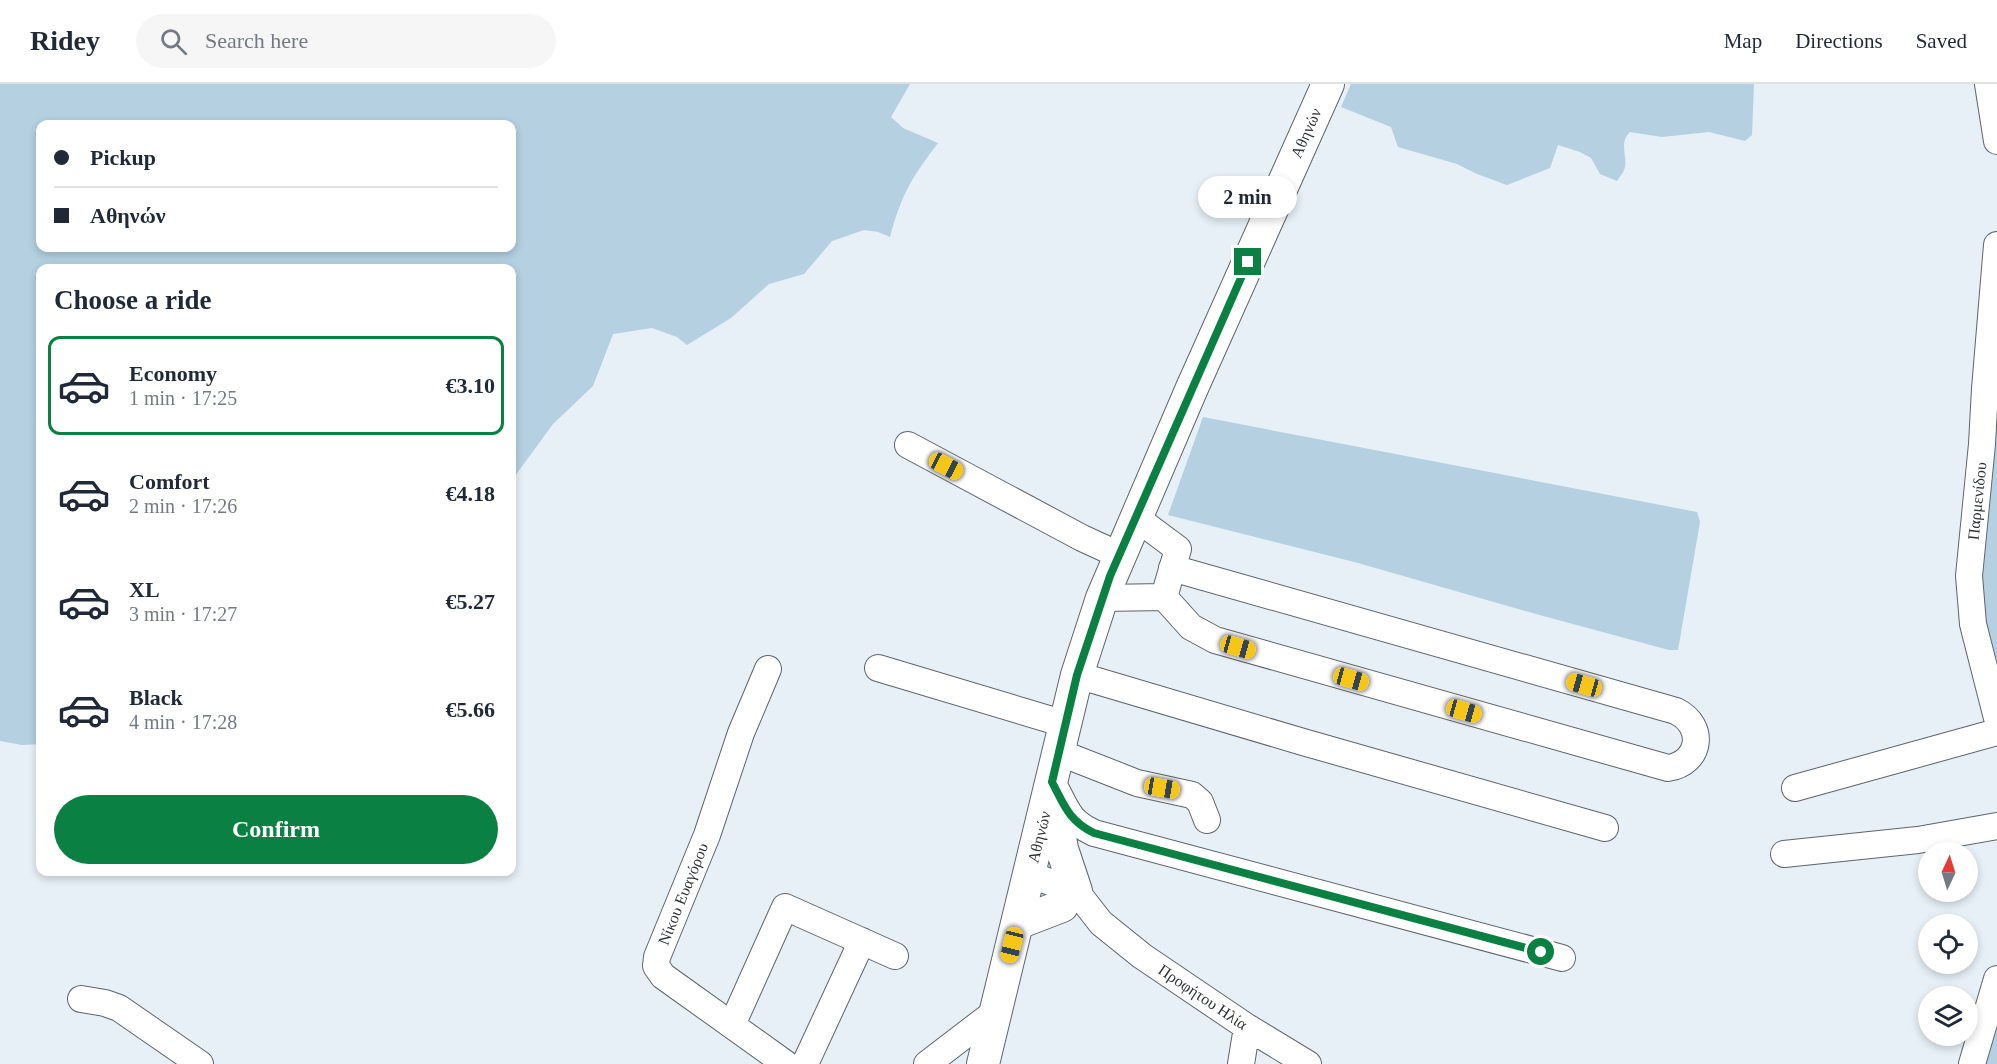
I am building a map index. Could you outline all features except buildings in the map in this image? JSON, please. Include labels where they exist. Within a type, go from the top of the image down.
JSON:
[{"type":"main road","name":"Αθηνών","points":[[983,1064],[1077,675],[1102,598],[1135,517],[1328,84]]},
{"type":"main road","points":[[1018,923],[1069,898],[1052,782]]},
{"type":"street","points":[[1988,84],[1997,141]]},
{"type":"street","name":"Παρμενίδου","points":[[1997,245],[1991,391],[1982,444],[1969,576],[1973,624],[1997,718]]},
{"type":"street","points":[[908,445],[1082,538],[1119,555]]},
{"type":"street","points":[[1135,517],[1178,549],[1164,597]]},
{"type":"street","points":[[1102,598],[1164,597],[1191,627],[1215,640],[1668,768],[1675,767],[1688,759],[1695,746],[1696,738],[1690,721],[1676,711],[1172,568]]},
{"type":"street","points":[[878,668],[1061,738],[1137,783],[1192,795],[1200,802],[1207,820]]},
{"type":"street","name":"Νίκου Ευαγόρου","points":[[768,669],[741,733],[707,835],[656,963],[658,971],[663,976],[786,1064]]},
{"type":"street","points":[[1077,675],[1605,828]]},
{"type":"street","points":[[1795,788],[1997,732]]},
{"type":"street","points":[[1052,782],[1070,816],[1079,826],[1094,833],[1563,958]]},
{"type":"street","points":[[1784,854],[1918,840],[1997,826]]},
{"type":"street","points":[[1028,884],[1069,898]]},
{"type":"street","name":"Προφήτου Ηλία","points":[[1069,898],[1142,956],[1247,1027],[1308,1064]]},
{"type":"street","points":[[732,1025],[785,907],[895,957]]},
{"type":"street","points":[[805,1064],[862,941]]},
{"type":"street","points":[[1972,1064],[1997,979]]},
{"type":"street","points":[[81,999],[119,1008],[201,1064]]},
{"type":"street","points":[[927,1064],[995,1012]]},
{"type":"street","points":[[1241,1064],[1247,1027]]},
{"type":"shaded area","points":[[0,84],[910,84],[891,117],[903,128],[938,143],[908,187],[898,209],[890,237],[864,230],[832,241],[804,274],[769,284],[731,318],[687,345],[677,337],[652,328],[613,334],[593,386],[553,424],[516,475],[516,264],[36,264],[36,744],[22,745],[0,741]]},
{"type":"shaded area","points":[[1351,84],[1754,84],[1752,135],[1745,141],[1709,132],[1662,137],[1630,132],[1624,144],[1625,167],[1617,181],[1600,174],[1591,158],[1558,145],[1550,168],[1507,185],[1457,164],[1398,147],[1391,127],[1341,107]]},
{"type":"shaded area","points":[[1997,331],[1997,677],[1985,632],[1978,585]]},
{"type":"shaded area","points":[[1203,417],[1697,512],[1700,522],[1678,650],[1669,650],[1358,563],[1168,515]]},
{"type":"shaded area","points":[[1997,1006],[1997,1064],[1981,1064]]},
{"type":"route","points":[[1248,262],[1110,576],[1077,675],[1052,782],[1070,816],[1079,826],[1094,833],[1541,952]]}]
